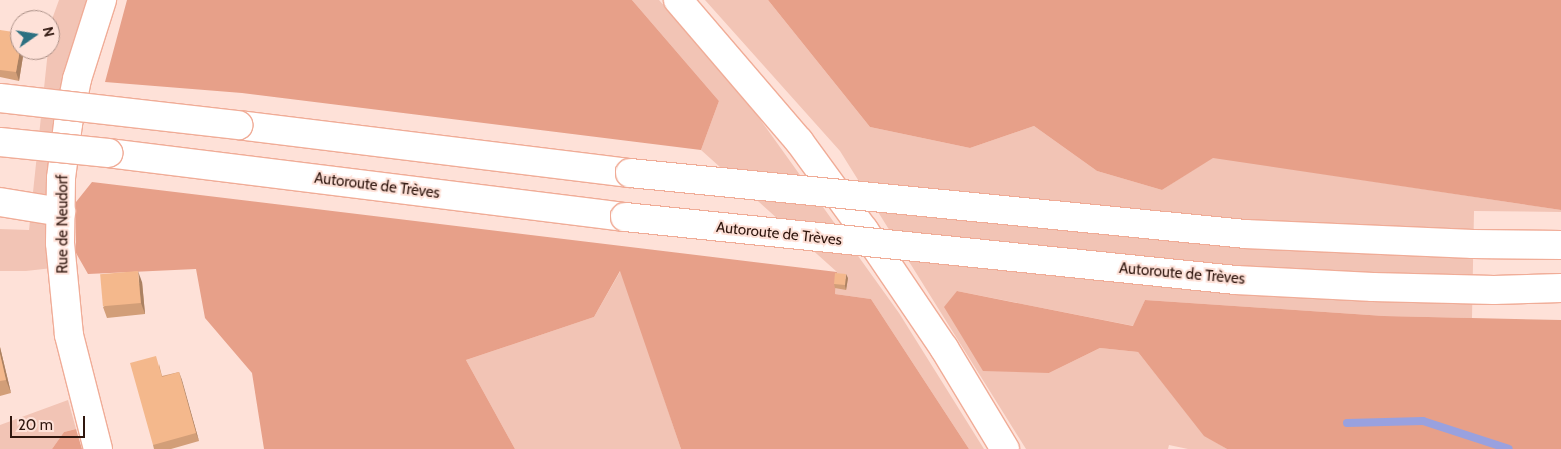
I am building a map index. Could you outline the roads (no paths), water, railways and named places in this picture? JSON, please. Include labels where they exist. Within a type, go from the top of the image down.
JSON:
[{"type":"main road","name":"Rue de Neudorf","points":[[98,449],[69,335],[60,251],[61,178],[68,124],[78,79],[102,0]]},
{"type":"main road","points":[[678,0],[799,141],[864,230],[944,348],[1005,449]]},
{"type":"main road","points":[[0,98],[238,125],[630,174],[1246,234],[1464,244],[1561,245]]},
{"type":"main road","name":"Autoroute de Trèves","points":[[0,142],[233,168],[625,217],[1236,280],[1373,287],[1561,288]]},
{"type":"main road","points":[[0,202],[61,212]]},
{"type":"waterway","points":[[1347,423],[1423,421],[1509,449]]}]
